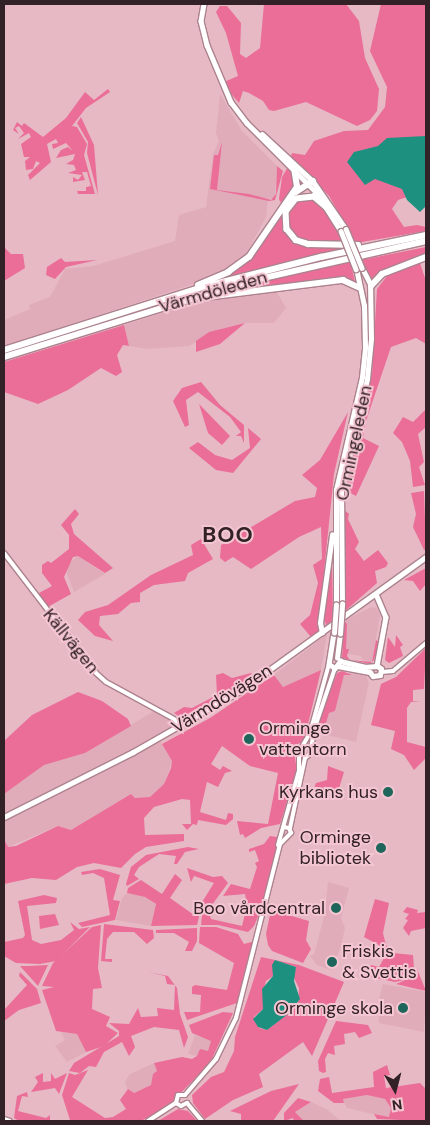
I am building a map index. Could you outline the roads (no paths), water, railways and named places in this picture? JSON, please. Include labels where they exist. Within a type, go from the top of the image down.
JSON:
[{"type":"highway","points":[[294,169],[298,183],[290,200],[285,221],[290,234],[301,242],[344,247],[395,241]]},
{"type":"highway","points":[[172,300],[213,280],[243,262],[290,200],[310,183]]},
{"type":"highway","points":[[290,200],[314,197],[329,210]]},
{"type":"highway","name":"Värmdöleden","points":[[4,350],[313,259],[426,235]]},
{"type":"highway","name":"Värmdöleden","points":[[4,357],[172,300],[289,271],[426,242]]},
{"type":"highway","points":[[371,287],[382,274],[426,257]]},
{"type":"highway","points":[[172,300],[250,289],[343,280],[360,289]]},
{"type":"main road","points":[[204,4],[202,26],[217,75],[230,102],[247,123],[310,183]]},
{"type":"main road","points":[[247,123],[310,183]]},
{"type":"main road","name":"Ormingeleden","points":[[310,183],[343,230],[359,268],[371,287],[369,369],[335,503],[339,604],[337,664]]},
{"type":"main road","name":"Ormingeleden","points":[[310,183],[343,230]]},
{"type":"main road","name":"Ormingeleden","points":[[336,511],[364,367],[366,335],[359,268]]},
{"type":"main road","points":[[360,289],[371,287]]},
{"type":"main road","points":[[322,633],[320,623],[336,511]]},
{"type":"main road","name":"Värmdövägen","points":[[4,817],[180,726],[252,683],[426,557]]},
{"type":"main road","points":[[330,661],[337,664],[373,668],[382,672],[376,677],[373,668],[386,617],[382,604],[376,594]]},
{"type":"main road","points":[[354,610],[373,600],[382,604]]},
{"type":"main road","points":[[320,623],[327,629]]},
{"type":"main road","name":"Ormingeleden","points":[[330,661],[337,634]]},
{"type":"main road","points":[[330,661],[337,664]]},
{"type":"street","name":"Källvägen","points":[[4,553],[96,673],[106,682],[174,719],[180,726]]},
{"type":"street","points":[[382,672],[394,671],[426,644]]},
{"type":"street","points":[[267,903],[280,832],[299,771],[299,752],[310,732],[330,661]]},
{"type":"street","points":[[300,757],[305,758],[310,755],[309,749],[337,664]]},
{"type":"street","points":[[303,747],[309,749]]},
{"type":"street","points":[[148,1121],[176,1103],[178,1095],[185,1095],[211,1067],[229,1036],[267,903],[280,844],[291,834],[290,828],[305,758]]},
{"type":"street","points":[[283,827],[290,828]]},
{"type":"street","points":[[280,832],[286,837]]},
{"type":"street","points":[[185,1095],[187,1103],[202,1121]]},
{"type":"street","points":[[176,1103],[181,1106],[187,1103]]},
{"type":"street","points":[[4,1119],[10,1121]]},
{"type":"place","name":"Orminge vattentorn","points":[[249,739]]},
{"type":"place","name":"Kyrkans hus","points":[[388,792]]},
{"type":"place","name":"Orminge bibliotek","points":[[381,848]]},
{"type":"place","name":"Boo vårdcentral","points":[[336,908]]},
{"type":"place","name":"Friskis & Svettis","points":[[332,962]]},
{"type":"place","name":"Orminge skola","points":[[403,1008]]},
{"type":"district","name":"BOO","points":[[228,535]]}]
